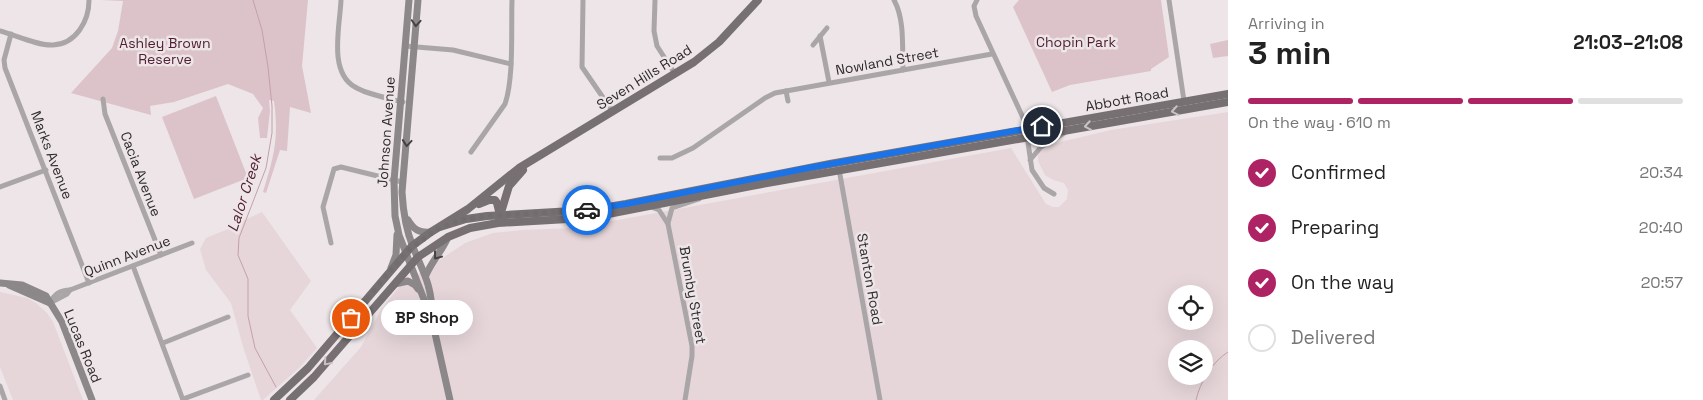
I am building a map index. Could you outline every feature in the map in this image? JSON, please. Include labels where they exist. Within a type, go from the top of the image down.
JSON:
[{"type":"main road","name":"Johnson Avenue","points":[[409,0],[401,101],[398,182],[412,246],[426,275],[431,296],[432,320]]},
{"type":"main road","name":"Johnson Avenue","points":[[418,0],[410,103],[394,200],[396,225],[432,320]]},
{"type":"main road","name":"Seven Hills Road","points":[[274,400],[308,368],[412,246],[468,209],[519,168],[694,62],[718,42],[758,0]]},
{"type":"main road","name":"Abbott Road","points":[[448,237],[499,219],[617,206],[1027,133],[1184,101],[1228,94]]},
{"type":"main road","name":"Abbott Road","points":[[1027,133],[1065,131],[1228,102]]},
{"type":"main road","name":"Seven Hills Road","points":[[499,219],[509,186],[531,161]]},
{"type":"main road","name":"Abbott Road","points":[[440,227],[474,217],[499,219],[583,218],[707,195],[838,167]]},
{"type":"main road","points":[[468,209],[492,199],[498,203],[499,219]]},
{"type":"main road","points":[[405,216],[412,227],[418,232],[431,232]]},
{"type":"main road","points":[[390,272],[397,249],[396,225]]},
{"type":"main road","points":[[290,400],[314,377],[411,264],[418,257],[448,237]]},
{"type":"main road","points":[[426,275],[448,237]]},
{"type":"main road","points":[[392,286],[404,281],[410,282],[423,296]]},
{"type":"main road","name":"Lucas Road","points":[[0,283],[32,288],[46,296],[62,322],[92,400]]},
{"type":"main road","points":[[432,320],[450,400]]},
{"type":"street","points":[[0,31],[46,44],[61,43],[74,36],[83,27],[89,0]]},
{"type":"street","points":[[341,0],[337,55],[341,73],[346,81],[355,88],[410,103]]},
{"type":"street","points":[[471,152],[505,104],[507,97],[511,64],[512,0]]},
{"type":"street","points":[[583,0],[582,67],[613,112]]},
{"type":"street","points":[[655,0],[654,31],[657,46],[675,74]]},
{"type":"street","points":[[894,0],[900,10],[903,70]]},
{"type":"street","points":[[977,0],[974,6],[976,16],[1024,120],[1032,170],[1044,188],[1054,194]]},
{"type":"street","points":[[1169,0],[1184,101]]},
{"type":"street","points":[[813,45],[827,28]]},
{"type":"street","name":"Marks Avenue","points":[[11,34],[4,60],[5,68],[89,283]]},
{"type":"street","points":[[820,36],[829,82]]},
{"type":"street","points":[[405,46],[453,50],[511,64]]},
{"type":"street","name":"Nowland Street","points":[[660,158],[672,158],[693,148],[764,98],[786,91],[992,54]]},
{"type":"street","points":[[786,91],[788,101]]},
{"type":"street","name":"Cacia Avenue","points":[[103,99],[105,114],[161,255]]},
{"type":"street","points":[[1029,160],[1036,150],[1065,131]]},
{"type":"street","name":"Stanton Road","points":[[838,167],[880,400]]},
{"type":"street","points":[[331,243],[322,207],[331,173],[337,168],[398,182]]},
{"type":"street","points":[[0,187],[46,170]]},
{"type":"street","points":[[668,224],[672,208],[707,195]]},
{"type":"street","points":[[646,207],[659,210],[668,224]]},
{"type":"street","name":"Brumby Street","points":[[668,224],[689,322],[692,346],[685,400]]},
{"type":"street","name":"Quinn Avenue","points":[[50,303],[67,294],[70,290],[192,243]]},
{"type":"street","points":[[133,266],[183,400],[248,375]]},
{"type":"street","points":[[163,343],[228,316]]},
{"type":"street","points":[[0,386],[5,400]]},
{"type":"shaded area","points":[[1228,112],[1228,400],[314,400],[361,347],[381,310],[398,288],[465,243],[493,233],[574,228],[1011,148],[1046,204],[1059,207],[1067,199],[1068,190],[1064,183],[1053,180],[1045,175],[1038,161],[1039,152],[1056,143],[1111,130]]},
{"type":"shaded area","points":[[262,212],[311,281],[290,310],[317,348],[300,367],[261,400],[231,303],[206,270],[200,249],[206,238],[228,229],[235,231],[238,223]]},
{"type":"shaded area","points":[[0,292],[27,298],[47,313],[53,322],[83,400],[13,400],[0,367]]},
{"type":"green space","name":"Ashley Brown Reserve","points":[[101,0],[308,0],[302,66],[311,113],[290,107],[287,151],[280,150],[266,193],[263,192],[273,157],[276,137],[274,101],[269,100],[270,111],[267,138],[260,138],[258,118],[263,108],[253,94],[228,84],[174,102],[150,106],[151,115],[71,93],[112,48],[118,31],[123,1]]},
{"type":"green space","name":"Chopin Park","points":[[1019,0],[1161,0],[1169,57],[1151,69],[1151,71],[1070,85],[1052,92],[1013,7]]},
{"type":"green space","points":[[1228,40],[1228,56],[1213,58],[1210,44]]},
{"type":"green space","points":[[216,96],[248,178],[194,199],[162,117]]},
{"type":"waterway","name":"Lalor Creek","points":[[253,0],[262,30],[268,67],[272,106],[272,133],[266,168],[239,238],[238,255],[248,279],[248,316],[255,348],[276,387]]},
{"type":"waterway","points":[[1196,400],[1200,386],[1208,373],[1217,361],[1228,352]]},
{"type":"way so far","points":[[351,318],[406,252],[440,227],[474,217],[587,210]]},
{"type":"place","name":"BP Shop","points":[[351,318]]},
{"type":"route","points":[[587,210],[1042,126]]}]
